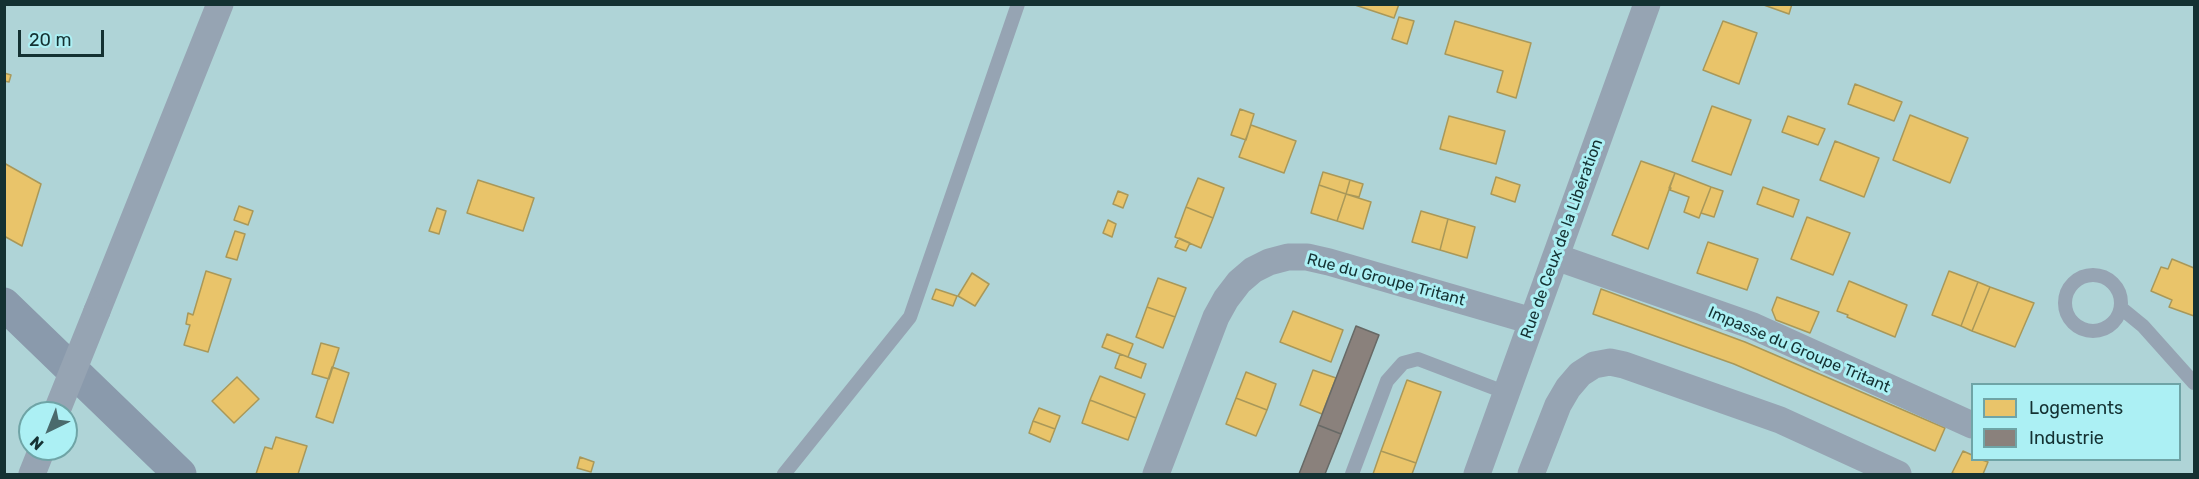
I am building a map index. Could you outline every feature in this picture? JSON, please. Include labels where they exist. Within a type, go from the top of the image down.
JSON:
[{"type":"main road","points":[[4,304],[180,474]]},
{"type":"street","points":[[61,401],[220,4]]},
{"type":"street","name":"Rue de Ceux de la Libération","points":[[1477,474],[1647,4]]},
{"type":"street","name":"Rue du Groupe Tritant","points":[[1156,474],[1216,317],[1239,282],[1253,270],[1269,262],[1288,257],[1307,257],[1532,321]]},
{"type":"street","name":"Impasse du Groupe Tritant","points":[[1556,257],[1752,326],[1971,425]]},
{"type":"street","points":[[1531,474],[1558,405],[1568,388],[1580,374],[1594,365],[1610,362],[1780,420],[1898,474]]},
{"type":"lane","points":[[784,474],[910,317],[920,281],[1018,4]]},
{"type":"lane","points":[[2121,308],[2118,318],[2103,330],[2084,330],[2069,318],[2065,300],[2073,284],[2088,276],[2105,278],[2113,283],[2120,294],[2121,308],[2143,326],[2194,383]]},
{"type":"lane","points":[[1352,474],[1387,381],[1403,363],[1418,359],[1507,393]]},
{"type":"building: Logements","points":[[1352,4],[1399,4],[1394,18]]},
{"type":"building: Logements","points":[[1761,4],[1792,4],[1789,14]]},
{"type":"building: Logements","points":[[1399,17],[1414,21],[1407,44],[1392,39]]},
{"type":"building: Logements","points":[[1455,21],[1531,43],[1516,98],[1497,92],[1503,71],[1445,54]]},
{"type":"building: Logements","points":[[1723,21],[1757,33],[1739,84],[1703,70]]},
{"type":"building: Logements","points":[[4,73],[11,75],[9,82],[4,81]]},
{"type":"building: Logements","points":[[1855,84],[1902,102],[1894,121],[1848,104]]},
{"type":"building: Logements","points":[[1712,106],[1751,120],[1731,175],[1692,161]]},
{"type":"building: Logements","points":[[1240,109],[1254,114],[1246,140],[1231,135]]},
{"type":"building: Logements","points":[[1910,115],[1968,138],[1950,183],[1893,160]]},
{"type":"building: Logements","points":[[1449,116],[1505,131],[1496,164],[1440,149]]},
{"type":"building: Logements","points":[[1788,116],[1825,129],[1818,145],[1782,132]]},
{"type":"building: Logements","points":[[1251,125],[1296,141],[1284,173],[1239,157]]},
{"type":"building: Logements","points":[[1835,141],[1879,158],[1864,197],[1820,180]]},
{"type":"building: Logements","points":[[1641,161],[1675,173],[1648,249],[1612,235]]},
{"type":"building: Logements","points":[[4,163],[41,184],[22,246],[4,236]]},
{"type":"building: Logements","points":[[1323,172],[1350,180],[1346,194],[1319,185]]},
{"type":"building: Logements","points":[[1675,173],[1711,187],[1699,218],[1684,212],[1689,197],[1670,190]]},
{"type":"building: Logements","points":[[1496,177],[1520,185],[1515,202],[1491,194]]},
{"type":"building: Logements","points":[[1198,178],[1224,188],[1213,218],[1186,207]]},
{"type":"building: Logements","points":[[478,180],[534,198],[523,231],[467,213]]},
{"type":"building: Logements","points":[[1350,180],[1363,184],[1359,197],[1346,194]]},
{"type":"building: Logements","points":[[1319,185],[1346,194],[1337,221],[1311,213]]},
{"type":"building: Logements","points":[[1711,187],[1723,191],[1714,217],[1701,213]]},
{"type":"building: Logements","points":[[1763,187],[1799,200],[1793,217],[1757,204]]},
{"type":"building: Logements","points":[[1118,191],[1128,195],[1123,208],[1113,204]]},
{"type":"building: Logements","points":[[1346,194],[1371,202],[1363,229],[1337,221]]},
{"type":"building: Logements","points":[[239,206],[253,211],[248,225],[234,220]]},
{"type":"building: Logements","points":[[1186,207],[1213,218],[1201,248],[1175,237]]},
{"type":"building: Logements","points":[[437,208],[446,211],[439,234],[429,231]]},
{"type":"building: Logements","points":[[1421,211],[1448,219],[1440,250],[1412,242]]},
{"type":"building: Logements","points":[[1807,217],[1850,233],[1833,275],[1791,259]]},
{"type":"building: Logements","points":[[1448,219],[1475,227],[1467,258],[1440,250]]},
{"type":"building: Logements","points":[[1108,220],[1116,224],[1112,237],[1103,233]]},
{"type":"building: Logements","points":[[235,231],[245,234],[237,260],[226,257]]},
{"type":"building: Logements","points":[[1179,238],[1190,243],[1186,251],[1175,247]]},
{"type":"building: Logements","points":[[1708,242],[1758,259],[1747,290],[1697,273]]},
{"type":"building: Logements","points":[[2172,259],[2194,268],[2194,316],[2169,307],[2172,300],[2151,291],[2161,267],[2168,269]]},
{"type":"building: Logements","points":[[206,271],[231,279],[208,352],[184,345],[190,325],[186,324],[188,313],[193,315]]},
{"type":"building: Logements","points":[[1949,271],[1978,282],[1961,326],[1932,315]]},
{"type":"building: Logements","points":[[972,273],[989,284],[975,306],[958,296]]},
{"type":"building: Logements","points":[[1158,278],[1186,288],[1175,317],[1147,307]]},
{"type":"building: Logements","points":[[1849,281],[1907,305],[1895,337],[1837,311]]},
{"type":"building: Logements","points":[[1978,282],[1990,287],[1972,331],[1961,326]]},
{"type":"building: Logements","points":[[1990,287],[2034,303],[2015,347],[1972,331]]},
{"type":"building: Logements","points":[[936,289],[957,296],[953,306],[932,299]]},
{"type":"building: Logements","points":[[1601,289],[1745,342],[1945,428],[1935,451],[1734,364],[1593,314]]},
{"type":"building: Logements","points":[[1777,297],[1819,312],[1810,333],[1776,320],[1772,310]]},
{"type":"building: Logements","points":[[1147,307],[1175,317],[1163,348],[1136,337]]},
{"type":"building: Logements","points":[[1293,311],[1343,330],[1331,362],[1280,342]]},
{"type":"building: Logements","points":[[1107,334],[1133,344],[1128,357],[1102,347]]},
{"type":"building: Logements","points":[[321,343],[339,348],[329,379],[312,374]]},
{"type":"building: Logements","points":[[1120,354],[1146,364],[1141,378],[1115,368]]},
{"type":"building: Logements","points":[[332,367],[349,373],[333,423],[316,417]]},
{"type":"building: Logements","points":[[1313,370],[1336,378],[1322,414],[1300,405]]},
{"type":"building: Logements","points":[[1246,372],[1276,384],[1267,410],[1236,398]]},
{"type":"building: Logements","points":[[1100,376],[1145,394],[1136,418],[1090,400]]},
{"type":"building: Logements","points":[[237,377],[259,399],[234,423],[212,401]]},
{"type":"building: Logements","points":[[1407,380],[1441,392],[1416,463],[1381,451]]},
{"type":"building: Logements","points":[[1236,398],[1267,410],[1256,436],[1226,424]]},
{"type":"building: Logements","points":[[1090,400],[1136,418],[1128,440],[1082,423]]},
{"type":"building: Logements","points":[[1039,408],[1060,416],[1055,429],[1033,421]]},
{"type":"building: Logements","points":[[1033,421],[1055,429],[1050,442],[1029,433]]},
{"type":"building: Logements","points":[[276,437],[307,446],[298,474],[256,474],[265,447],[272,449]]},
{"type":"building: Logements","points":[[1381,451],[1416,463],[1412,474],[1373,474]]},
{"type":"building: Logements","points":[[1963,451],[1971,455],[1971,461],[1988,462],[1983,474],[1952,473]]},
{"type":"building: Logements","points":[[580,457],[594,462],[591,472],[577,468]]},
{"type":"building: Industrie","points":[[1356,326],[1379,335],[1341,434],[1318,425]]},
{"type":"building: Industrie","points":[[1318,425],[1341,434],[1325,474],[1299,474]]}]
